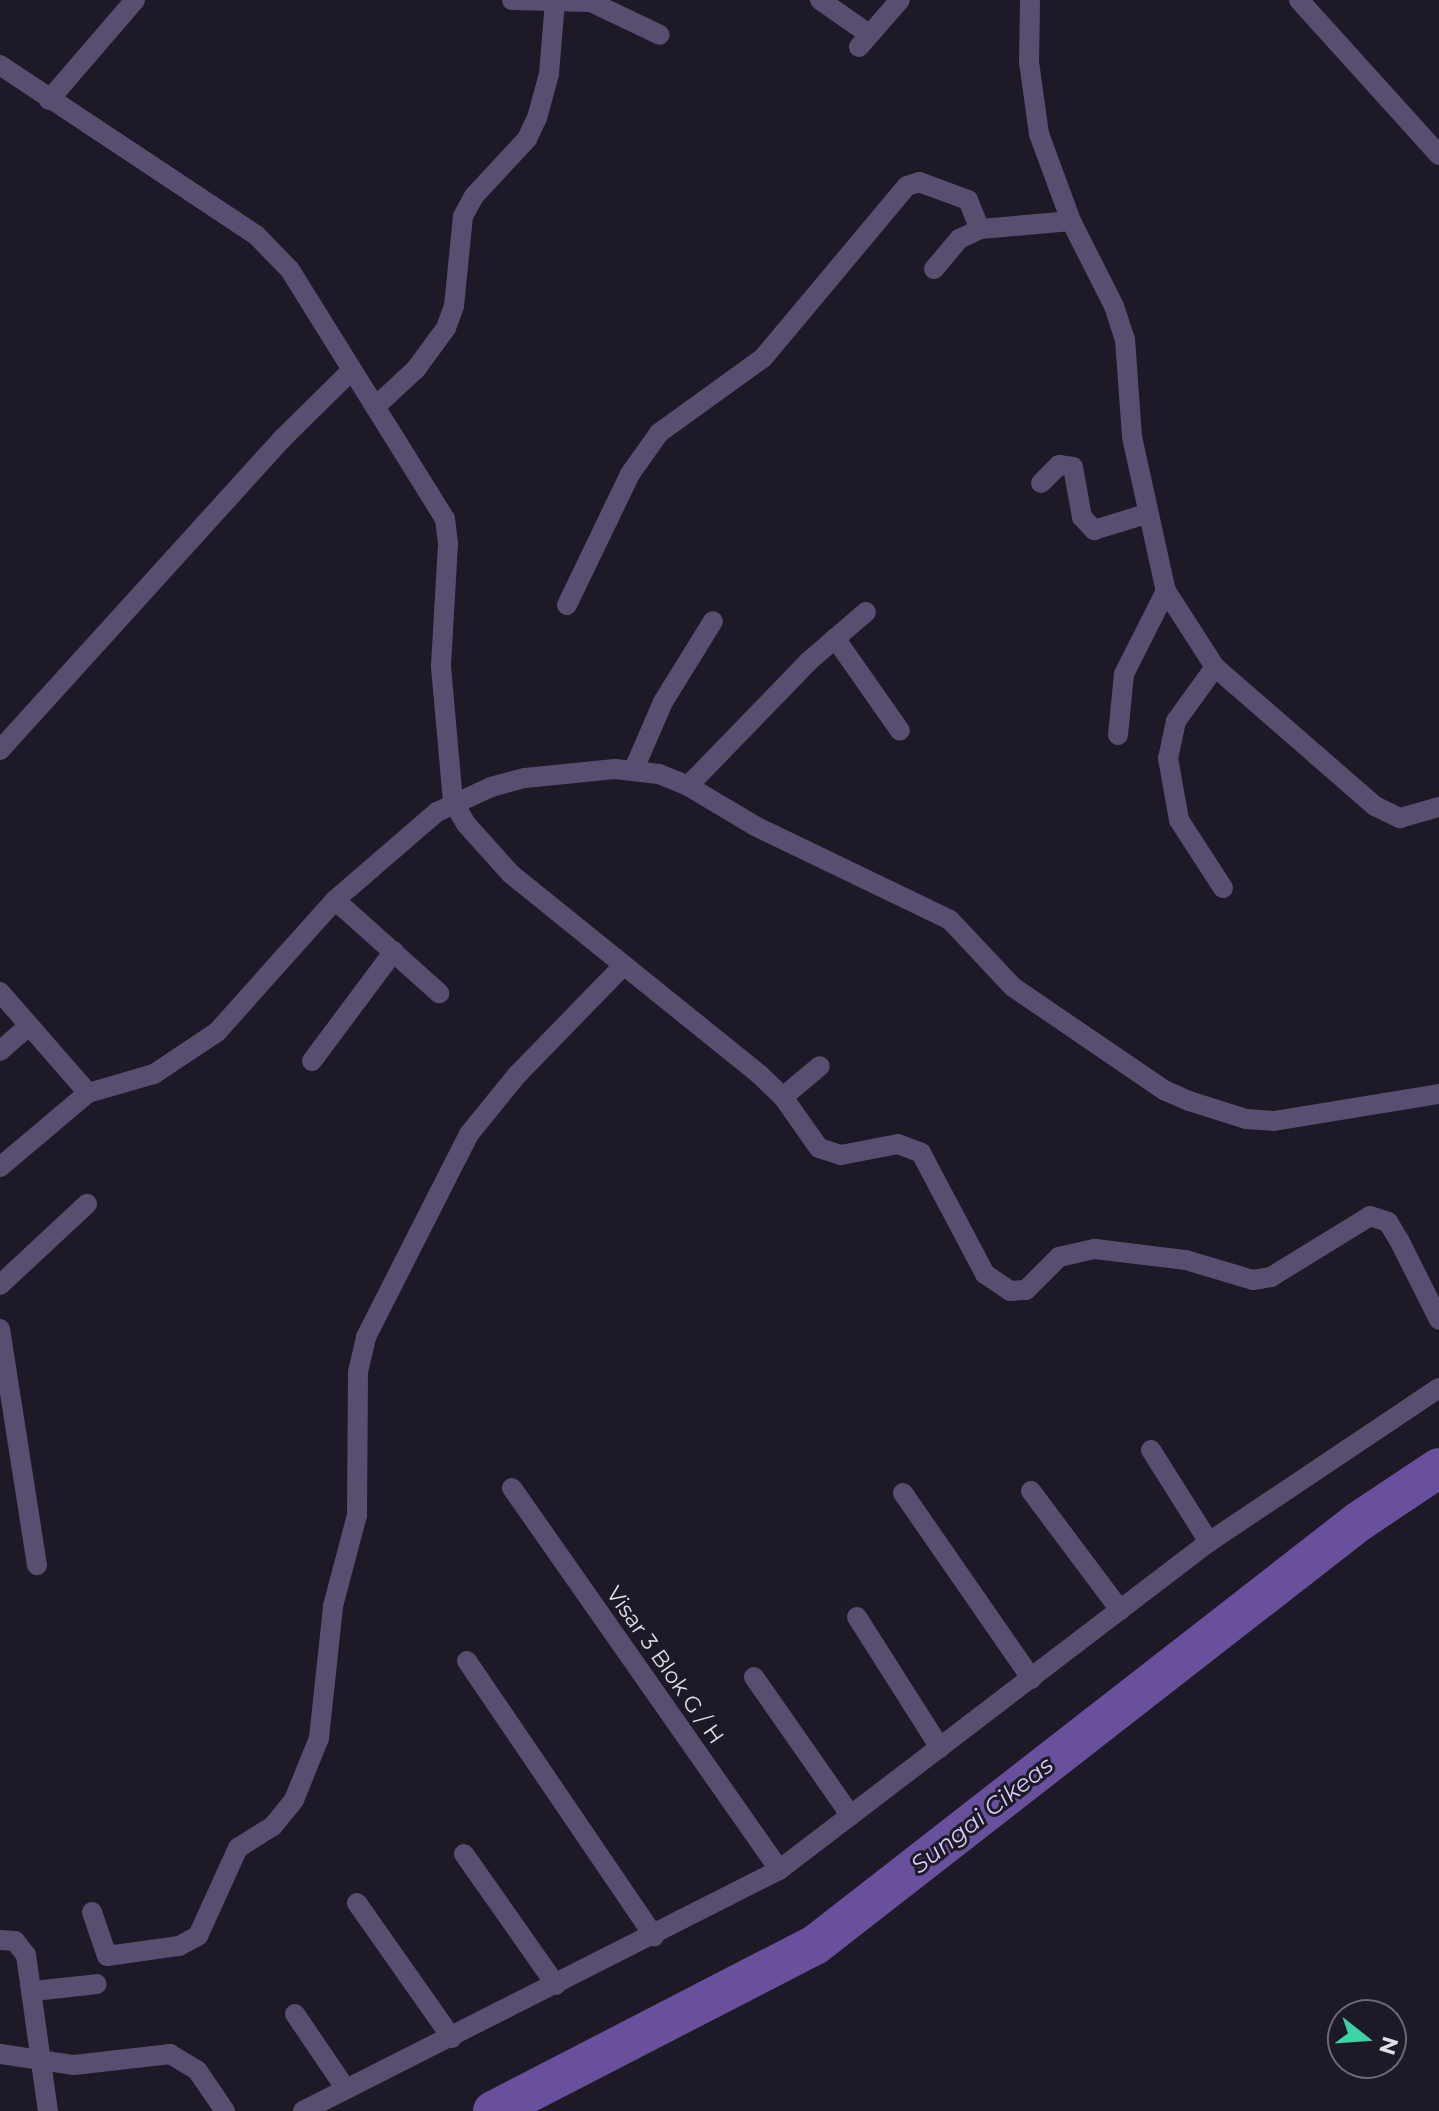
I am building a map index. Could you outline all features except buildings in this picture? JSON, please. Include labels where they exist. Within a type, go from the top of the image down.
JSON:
[{"type":"street","points":[[49,100],[135,0]]},
{"type":"street","points":[[516,0],[604,6],[660,35]]},
{"type":"street","points":[[820,0],[864,41],[900,0]]},
{"type":"street","points":[[1030,0],[1033,102],[1071,221],[1114,306],[1125,339],[1132,437],[1146,514],[1166,591],[1215,667],[1375,806],[1400,818],[1439,807]]},
{"type":"street","points":[[1299,0],[1439,155]]},
{"type":"street","points":[[375,407],[409,377],[446,328],[454,306],[463,216],[474,196],[527,139],[537,118],[549,74],[555,1]]},
{"type":"street","points":[[0,65],[276,251],[445,519],[448,544],[441,667],[453,802],[486,850],[783,1097],[819,1148],[829,1154],[898,1144],[921,1153],[985,1274],[1010,1291],[1026,1290],[1059,1257],[1095,1249],[1186,1260],[1253,1280],[1271,1277],[1370,1216],[1388,1222],[1394,1231],[1439,1320]]},
{"type":"street","points":[[567,605],[630,474],[659,433],[763,358],[907,186],[919,182],[968,200],[980,229]]},
{"type":"street","points":[[934,269],[959,239],[980,229],[1071,221]]},
{"type":"street","points":[[0,750],[282,439],[351,371]]},
{"type":"street","points":[[1041,483],[1059,465],[1073,467],[1082,517],[1094,530],[1146,514]]},
{"type":"street","points":[[1118,735],[1124,674],[1166,591]]},
{"type":"street","points":[[688,786],[835,638],[866,612]]},
{"type":"street","points":[[634,769],[663,702],[713,621]]},
{"type":"street","points":[[835,638],[900,731]]},
{"type":"street","points":[[1215,667],[1176,721],[1168,758],[1179,820],[1223,888]]},
{"type":"street","points":[[0,1167],[88,1093],[154,1074],[217,1032],[335,900],[414,829],[453,802],[525,778],[634,769],[688,786],[755,826],[950,920],[1013,987],[1164,1090],[1189,1101],[1246,1119],[1274,1121],[1439,1094]]},
{"type":"street","points":[[335,900],[439,993]]},
{"type":"street","points":[[312,1061],[394,951]]},
{"type":"street","points":[[92,1912],[107,1956],[179,1946],[198,1936],[238,1848],[273,1826],[294,1800],[324,1717],[333,1606],[357,1515],[358,1372],[366,1337],[469,1134],[517,1075],[623,966]]},
{"type":"street","points":[[0,992],[88,1093]]},
{"type":"street","points":[[0,1051],[29,1026]]},
{"type":"street","points":[[783,1097],[820,1066]]},
{"type":"street","points":[[0,1285],[87,1204]]},
{"type":"street","points":[[0,1329],[37,1565]]},
{"type":"street","points":[[303,2111],[654,1936],[779,1870],[1209,1542],[1439,1388]]},
{"type":"street","points":[[1151,1450],[1209,1542]]},
{"type":"street","name":"Visar 3 Blok G / H","points":[[512,1488],[779,1870]]},
{"type":"street","points":[[1031,1491],[1120,1610]]},
{"type":"street","points":[[903,1493],[1032,1679]]},
{"type":"street","points":[[857,1617],[940,1748]]},
{"type":"street","points":[[467,1661],[654,1936]]},
{"type":"street","points":[[754,1677],[851,1816]]},
{"type":"street","points":[[464,1854],[556,1985]]},
{"type":"street","points":[[357,1903],[452,2038]]},
{"type":"street","points":[[0,1940],[21,1946],[34,1991],[48,2111]]},
{"type":"street","points":[[34,1991],[97,1984]]},
{"type":"street","points":[[295,2014],[346,2089]]},
{"type":"street","points":[[0,2054],[74,2065],[170,2054],[197,2070],[225,2111]]},
{"type":"waterway","name":"Sungai Cikeas","points":[[493,2111],[815,1945],[1358,1522],[1439,1468]]}]
